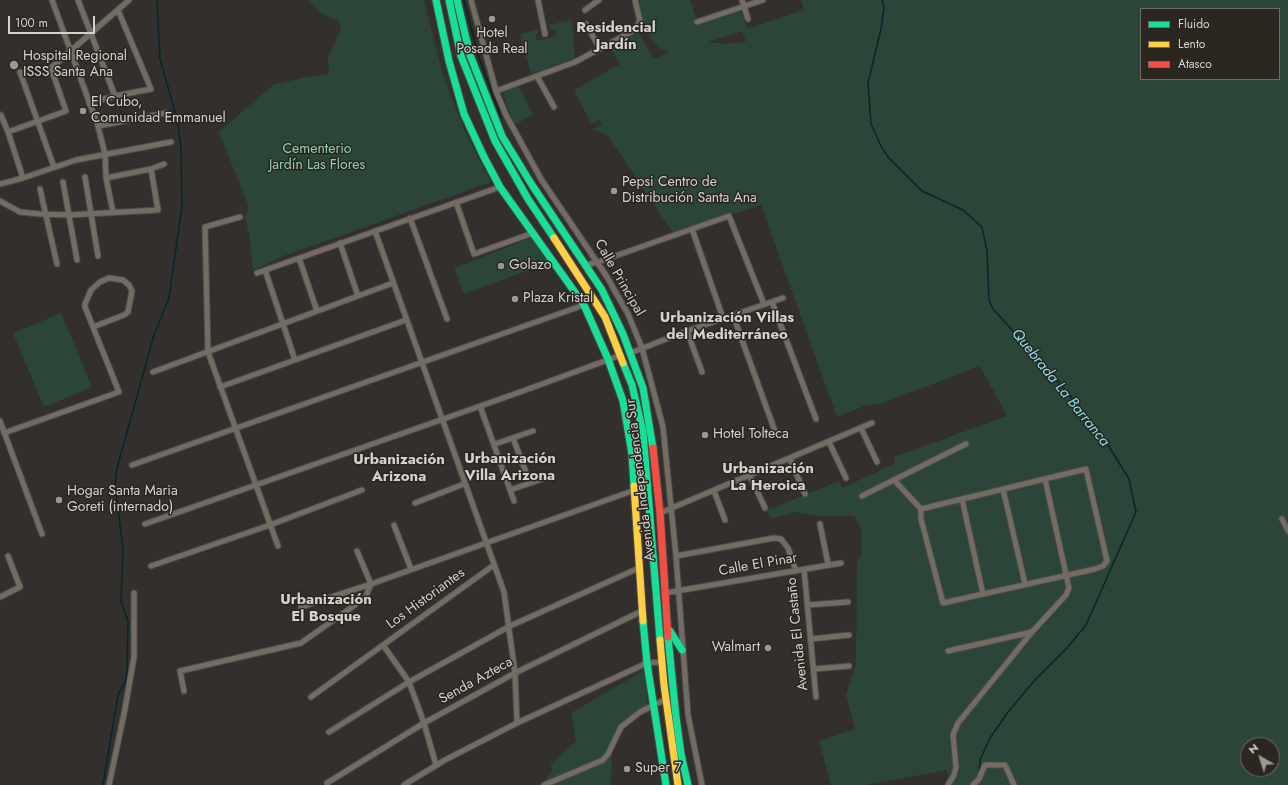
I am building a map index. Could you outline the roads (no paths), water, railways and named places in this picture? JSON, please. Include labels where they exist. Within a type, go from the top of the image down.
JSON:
[{"type":"main road","points":[[436,0],[449,61],[464,114],[484,157],[500,187],[584,305],[608,359],[623,401],[632,454],[642,611],[647,663],[666,785]]},
{"type":"main road","name":"Avenida Independencia Sur","points":[[449,0],[461,56],[495,141],[528,199],[605,317],[621,354],[632,386],[644,432],[662,662],[678,785]]},
{"type":"main road","name":"Avenida Independencia Sur","points":[[457,0],[470,55],[502,136],[532,185],[586,265],[608,301],[643,388],[651,431],[660,513],[667,626],[676,718],[681,754],[688,785]]},
{"type":"main road","points":[[667,626],[673,639],[682,650]]},
{"type":"street","points":[[52,0],[98,126],[105,154],[106,178],[113,212]]},
{"type":"street","points":[[78,0],[115,96]]},
{"type":"street","points":[[8,132],[66,111],[51,68],[129,0]]},
{"type":"street","name":"Calle Principal","points":[[471,0],[496,91],[512,127],[541,179],[598,262],[628,314],[642,348],[663,427],[676,556],[688,715],[702,785]]},
{"type":"street","points":[[538,0],[545,34]]},
{"type":"street","points":[[585,10],[599,0]]},
{"type":"street","points":[[496,91],[575,62],[636,28],[640,21],[635,0]]},
{"type":"street","points":[[742,0],[748,19]]},
{"type":"street","points":[[697,22],[763,0]]},
{"type":"street","points":[[89,103],[151,89],[118,10]]},
{"type":"street","points":[[586,24],[600,49]]},
{"type":"street","points":[[20,72],[54,167]]},
{"type":"street","points":[[537,76],[554,107]]},
{"type":"street","points":[[98,126],[166,113]]},
{"type":"street","points":[[1,115],[23,178]]},
{"type":"street","points":[[0,184],[23,178],[76,160],[171,142]]},
{"type":"street","points":[[106,178],[151,169],[164,164]]},
{"type":"street","points":[[0,201],[20,212],[69,216],[158,210],[151,169]]},
{"type":"street","points":[[85,177],[98,256]]},
{"type":"street","points":[[532,185],[541,179]]},
{"type":"street","points":[[63,182],[77,260]]},
{"type":"street","points":[[257,273],[500,187]]},
{"type":"street","points":[[40,189],[57,264]]},
{"type":"street","points":[[456,202],[474,254],[532,233]]},
{"type":"street","points":[[586,265],[729,216],[764,304]]},
{"type":"street","points":[[240,217],[205,227],[208,352],[278,546]]},
{"type":"street","points":[[410,218],[447,319]]},
{"type":"street","points":[[692,229],[723,318]]},
{"type":"street","points":[[375,231],[464,484],[504,592],[510,626],[515,673],[517,723]]},
{"type":"street","points":[[340,243],[358,296]]},
{"type":"street","points":[[299,258],[318,311]]},
{"type":"street","points":[[265,270],[295,360]]},
{"type":"street","points":[[4,433],[119,392],[93,327],[85,307],[88,295],[94,286],[105,280],[114,278],[123,280],[129,285],[132,291],[128,312],[93,327]]},
{"type":"street","points":[[153,372],[393,283]]},
{"type":"street","points":[[630,353],[723,318],[783,298]]},
{"type":"street","points":[[772,302],[816,420]]},
{"type":"street","points":[[132,465],[584,305]]},
{"type":"street","points":[[733,315],[776,434]]},
{"type":"street","points":[[220,387],[406,320]]},
{"type":"street","points":[[687,331],[702,372]]},
{"type":"street","points":[[145,524],[480,406],[621,354]]},
{"type":"street","points":[[480,406],[495,444],[514,501]]},
{"type":"street","points":[[0,420],[42,534]]},
{"type":"street","points":[[660,513],[872,423]]},
{"type":"street","points":[[861,428],[877,462]]},
{"type":"street","points":[[495,444],[533,431]]},
{"type":"street","points":[[513,438],[530,483]]},
{"type":"street","points":[[829,442],[846,478]]},
{"type":"street","points":[[862,496],[966,444]]},
{"type":"street","points":[[790,459],[805,494]]},
{"type":"street","points":[[894,480],[920,509],[921,519],[942,602],[945,603],[1095,569],[1103,566],[1107,561],[1086,469],[920,509]]},
{"type":"street","points":[[750,476],[765,508]]},
{"type":"street","points":[[510,490],[548,477]]},
{"type":"street","points":[[950,785],[956,767],[953,734],[954,729],[1032,632],[1066,595],[1069,588],[1045,479]]},
{"type":"street","points":[[415,503],[464,484]]},
{"type":"street","points":[[301,607],[371,584],[649,485]]},
{"type":"street","points":[[1003,489],[1025,584]]},
{"type":"street","points":[[151,566],[270,525],[362,490]]},
{"type":"street","points":[[714,491],[725,520]]},
{"type":"street","points":[[962,499],[984,594]]},
{"type":"street","points":[[1282,519],[1288,531]]},
{"type":"street","points":[[820,524],[828,564]]},
{"type":"street","points":[[394,525],[411,569]]},
{"type":"street","points":[[676,556],[774,538],[781,539],[788,548],[796,571]]},
{"type":"street","points":[[184,692],[180,671],[301,643],[365,598],[371,584],[357,551]]},
{"type":"street","points":[[0,597],[20,587],[8,556]]},
{"type":"street","name":"Calle El Pinar","points":[[665,593],[841,563]]},
{"type":"street","name":"Los Historiantes","points":[[436,765],[424,723],[409,682],[383,645],[494,565]]},
{"type":"street","points":[[329,732],[409,682],[510,626],[639,568]]},
{"type":"street","name":"Avenida El Castaño","points":[[804,569],[816,696]]},
{"type":"street","points":[[109,785],[134,657],[134,593]]},
{"type":"street","points":[[807,605],[848,602]]},
{"type":"street","name":"Senda Azteca","points":[[327,783],[424,723],[515,673],[642,611]]},
{"type":"street","points":[[948,651],[1032,632]]},
{"type":"street","points":[[811,639],[849,635]]},
{"type":"street","points":[[311,697],[383,645]]},
{"type":"street","points":[[404,785],[436,765],[517,723],[647,663],[662,662]]},
{"type":"street","points":[[814,669],[849,666]]},
{"type":"street","points":[[544,785],[603,760],[608,754],[621,727],[640,712],[666,699]]},
{"type":"street","points":[[973,785],[979,779],[985,765],[1005,765],[1014,785]]},
{"type":"street","points":[[666,785],[678,785]]},
{"type":"waterway","points":[[103,785],[117,701],[119,692],[126,681],[127,671],[128,621],[121,602],[123,549],[115,485],[117,468],[154,335],[169,298],[182,206],[181,146],[177,119],[160,59],[157,0]]},
{"type":"waterway","points":[[464,0],[478,55],[501,117]]},
{"type":"waterway","name":"Quebrada La Barranca","points":[[882,0],[884,7],[881,29],[868,83],[871,124],[881,146],[888,157],[922,191],[963,210],[982,227],[987,251],[989,300],[993,309],[1052,374],[1100,432],[1129,479],[1136,512],[1086,625],[1067,648],[1034,681],[1008,712],[990,738],[980,760],[979,773]]},
{"type":"place","name":"Hotel Posada Real","points":[[492,19]]},
{"type":"place","name":"Hospital Regional ISSS Santa Ana","points":[[14,65]]},
{"type":"place","name":"El Cubo, Comunidad Emmanuel","points":[[83,111]]},
{"type":"place","name":"Pepsi Centro de Distribución Santa Ana","points":[[614,191]]},
{"type":"place","name":"Golazo","points":[[501,266]]},
{"type":"place","name":"Plaza Kristal","points":[[515,299]]},
{"type":"place","name":"Hotel Tolteca","points":[[705,435]]},
{"type":"place","name":"Hogar Santa Maria Goreti (internado)","points":[[59,500]]},
{"type":"place","name":"Walmart","points":[[768,648]]},
{"type":"place","name":"Super 7","points":[[627,769]]},
{"type":"district","name":"Residencial Jardín","points":[[616,36]]},
{"type":"district","name":"Urbanización Villas del Mediterráneo","points":[[727,326]]},
{"type":"district","name":"Urbanización Arizona","points":[[399,468]]},
{"type":"district","name":"Urbanización Villa Arizona","points":[[510,468]]},
{"type":"district","name":"Urbanización La Heroica","points":[[768,478]]},
{"type":"district","name":"Urbanización El Bosque","points":[[326,608]]},
{"type":"park label","name":"Cementerio Jardín Las Flores","points":[[317,158]]}]
